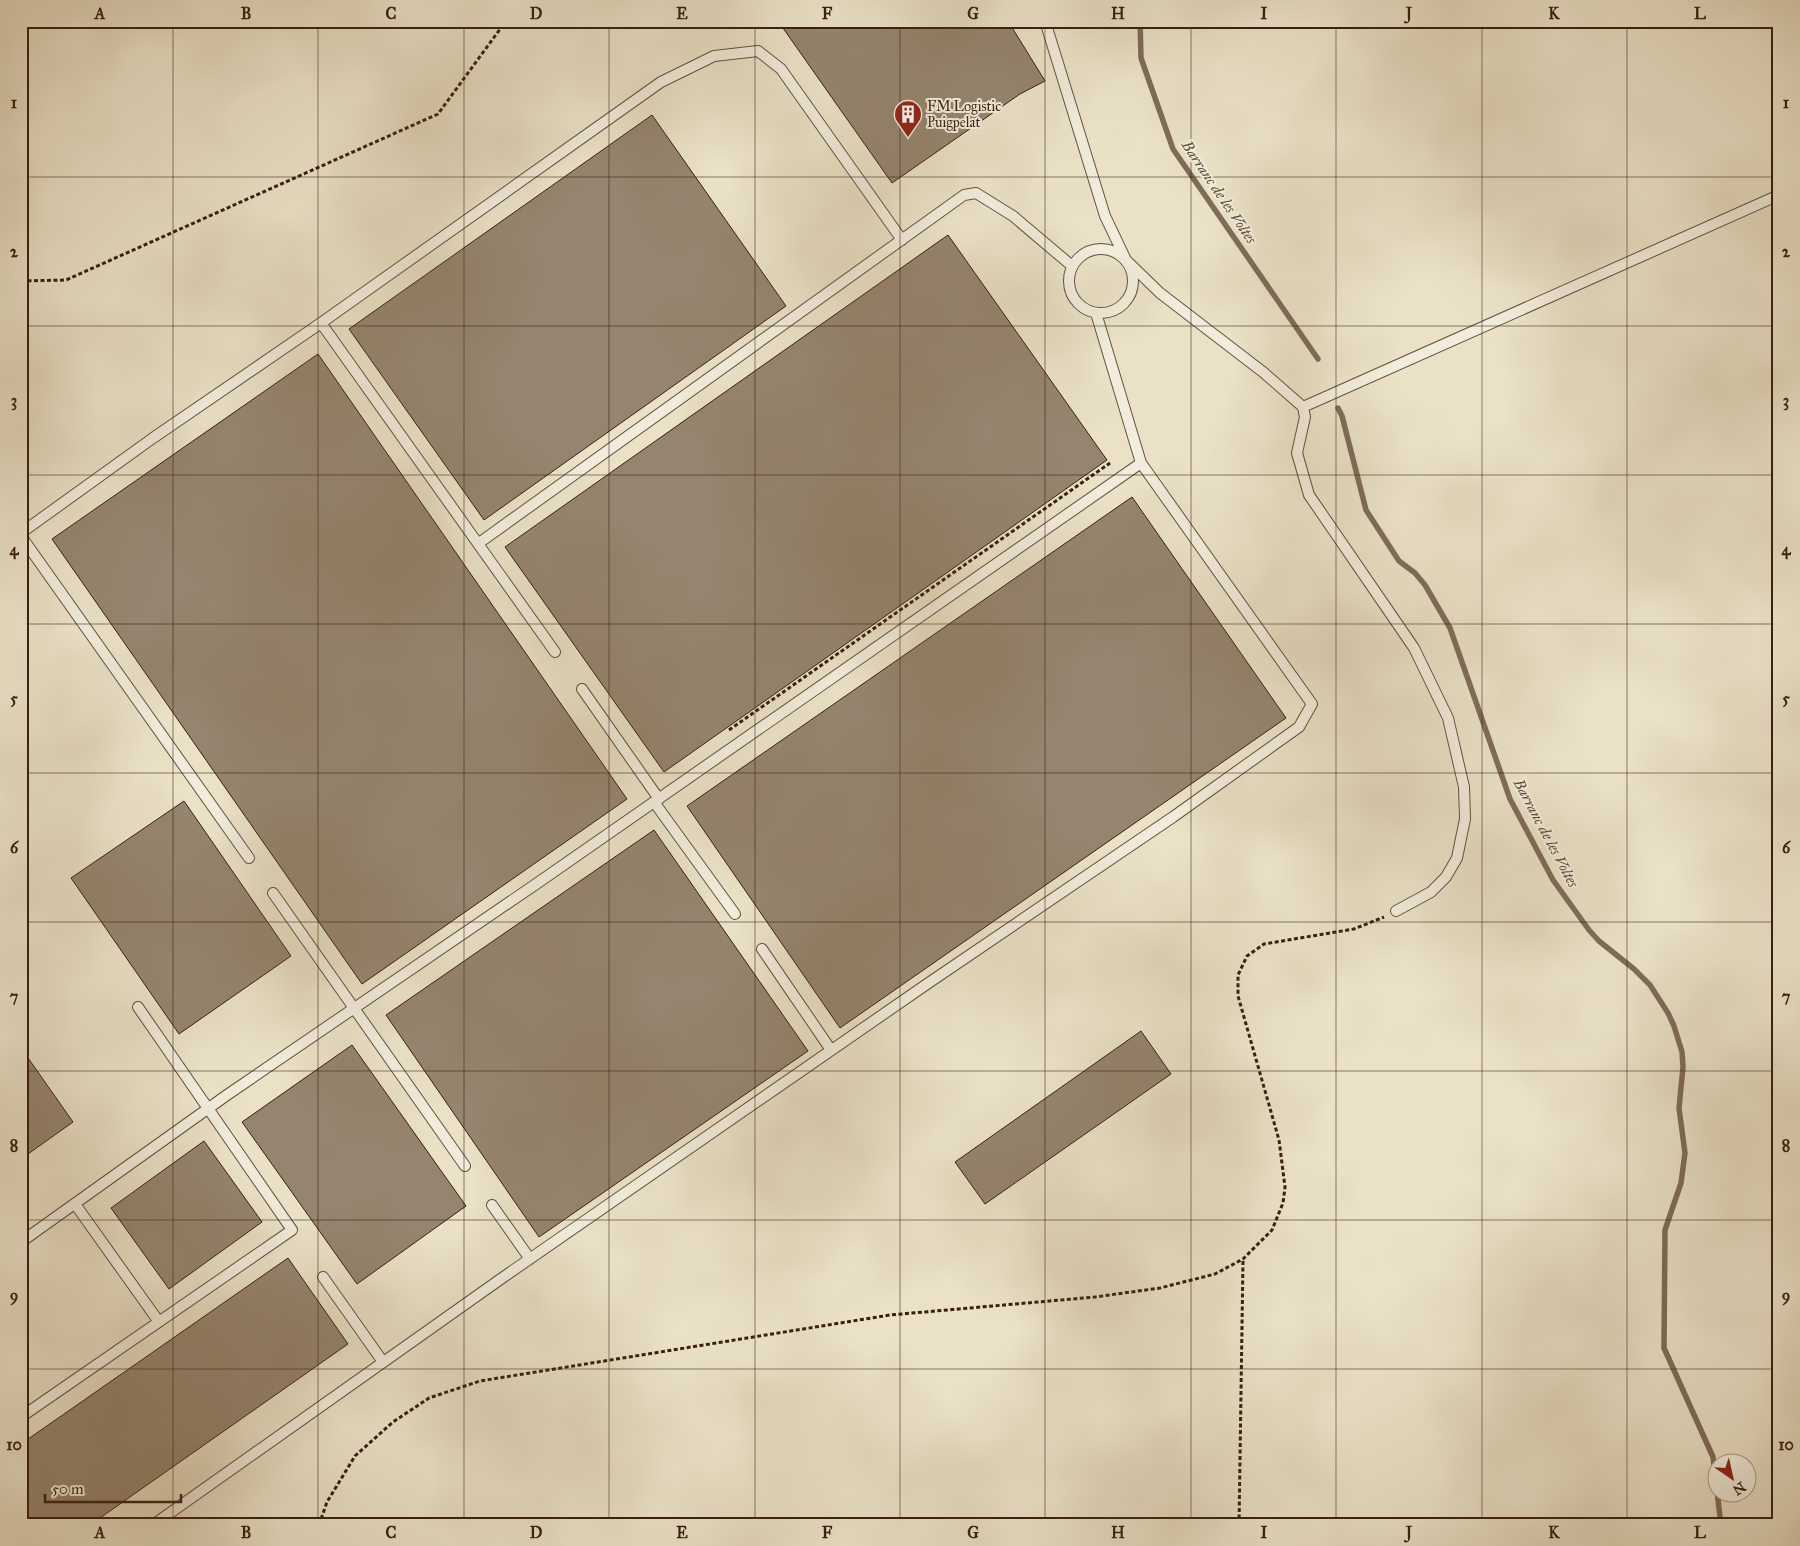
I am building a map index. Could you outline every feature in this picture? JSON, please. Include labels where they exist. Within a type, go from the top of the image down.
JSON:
[{"type":"lane","points":[[1045,21],[1106,216],[1126,260],[1131,269],[1133,280],[1128,300],[1111,312],[1089,312],[1072,298],[1068,288],[1068,277],[1072,266],[1078,258],[1087,252],[1097,249],[1108,249],[1118,253],[1126,260],[1160,293],[1264,372],[1303,407],[1305,417],[1297,453],[1309,494],[1414,648],[1448,718],[1464,787],[1465,819],[1456,858],[1446,877],[1431,892],[1396,912]]},
{"type":"lane","points":[[249,858],[21,534],[154,438],[321,323],[661,82],[714,56],[758,51],[781,69],[902,240]]},
{"type":"lane","points":[[479,543],[964,195],[976,193],[1012,216],[1072,266]]},
{"type":"lane","points":[[1303,407],[1779,195]]},
{"type":"lane","points":[[153,1525],[530,1259],[831,1050],[1173,817],[1300,727],[1312,704],[1142,463],[1096,313]]},
{"type":"lane","points":[[321,323],[555,652]]},
{"type":"lane","points":[[21,1242],[208,1108],[513,900],[1142,463]]},
{"type":"lane","points":[[582,689],[735,914]]},
{"type":"lane","points":[[273,893],[465,1166]]},
{"type":"lane","points":[[762,949],[831,1050]]},
{"type":"lane","points":[[21,1417],[292,1230],[138,1007]]},
{"type":"lane","points":[[75,1204],[159,1322]]},
{"type":"lane","points":[[492,1205],[530,1259]]},
{"type":"lane","points":[[323,1277],[383,1362]]},
{"type":"path","points":[[21,281],[66,280],[438,114],[506,21]]},
{"type":"path","points":[[722,736],[1110,463]]},
{"type":"path","points":[[319,1525],[327,1502],[355,1456],[393,1422],[429,1398],[480,1381],[890,1314],[1095,1297],[1160,1288],[1215,1274],[1244,1259],[1272,1230],[1283,1203],[1286,1187],[1279,1140],[1238,996],[1238,974],[1247,956],[1264,944],[1354,929],[1396,912]]},
{"type":"path","points":[[1239,1525],[1244,1259]]},
{"type":"building","name":"FM Logistic Puigpelat","points":[[778,21],[1008,21],[1045,81],[1020,94],[892,183]]},
{"type":"building","points":[[652,115],[786,306],[484,520],[349,329]]},
{"type":"building","points":[[948,235],[1107,460],[664,772],[505,547]]},
{"type":"building","points":[[318,354],[627,799],[362,984],[52,539]]},
{"type":"building","points":[[1132,497],[1286,718],[840,1028],[687,806]]},
{"type":"building","points":[[184,801],[291,956],[179,1034],[71,878]]},
{"type":"building","points":[[654,830],[808,1051],[539,1237],[386,1015]]},
{"type":"building","points":[[1141,1031],[1171,1074],[985,1204],[955,1162]]},
{"type":"building","points":[[352,1045],[466,1206],[357,1284],[242,1122]]},
{"type":"building","points":[[21,1048],[73,1122],[21,1159]]},
{"type":"building","points":[[204,1141],[262,1222],[169,1289],[111,1208]]},
{"type":"building","points":[[288,1258],[348,1344],[90,1525],[21,1525],[21,1444]]},
{"type":"waterway","name":"Barranc de les Voltes","points":[[1140,21],[1141,58],[1173,149],[1318,359]]},
{"type":"waterway","name":"Barranc de les Voltes","points":[[1338,408],[1342,416],[1366,510],[1399,561],[1415,573],[1425,585],[1450,628],[1510,799],[1553,880],[1599,941],[1634,969],[1650,985],[1674,1026],[1682,1052],[1683,1067],[1679,1108],[1685,1153],[1681,1183],[1665,1230],[1664,1348],[1713,1457],[1721,1525]]},
{"type":"place","name":"FM Logistic Puigpelat","points":[[908,138]]}]
